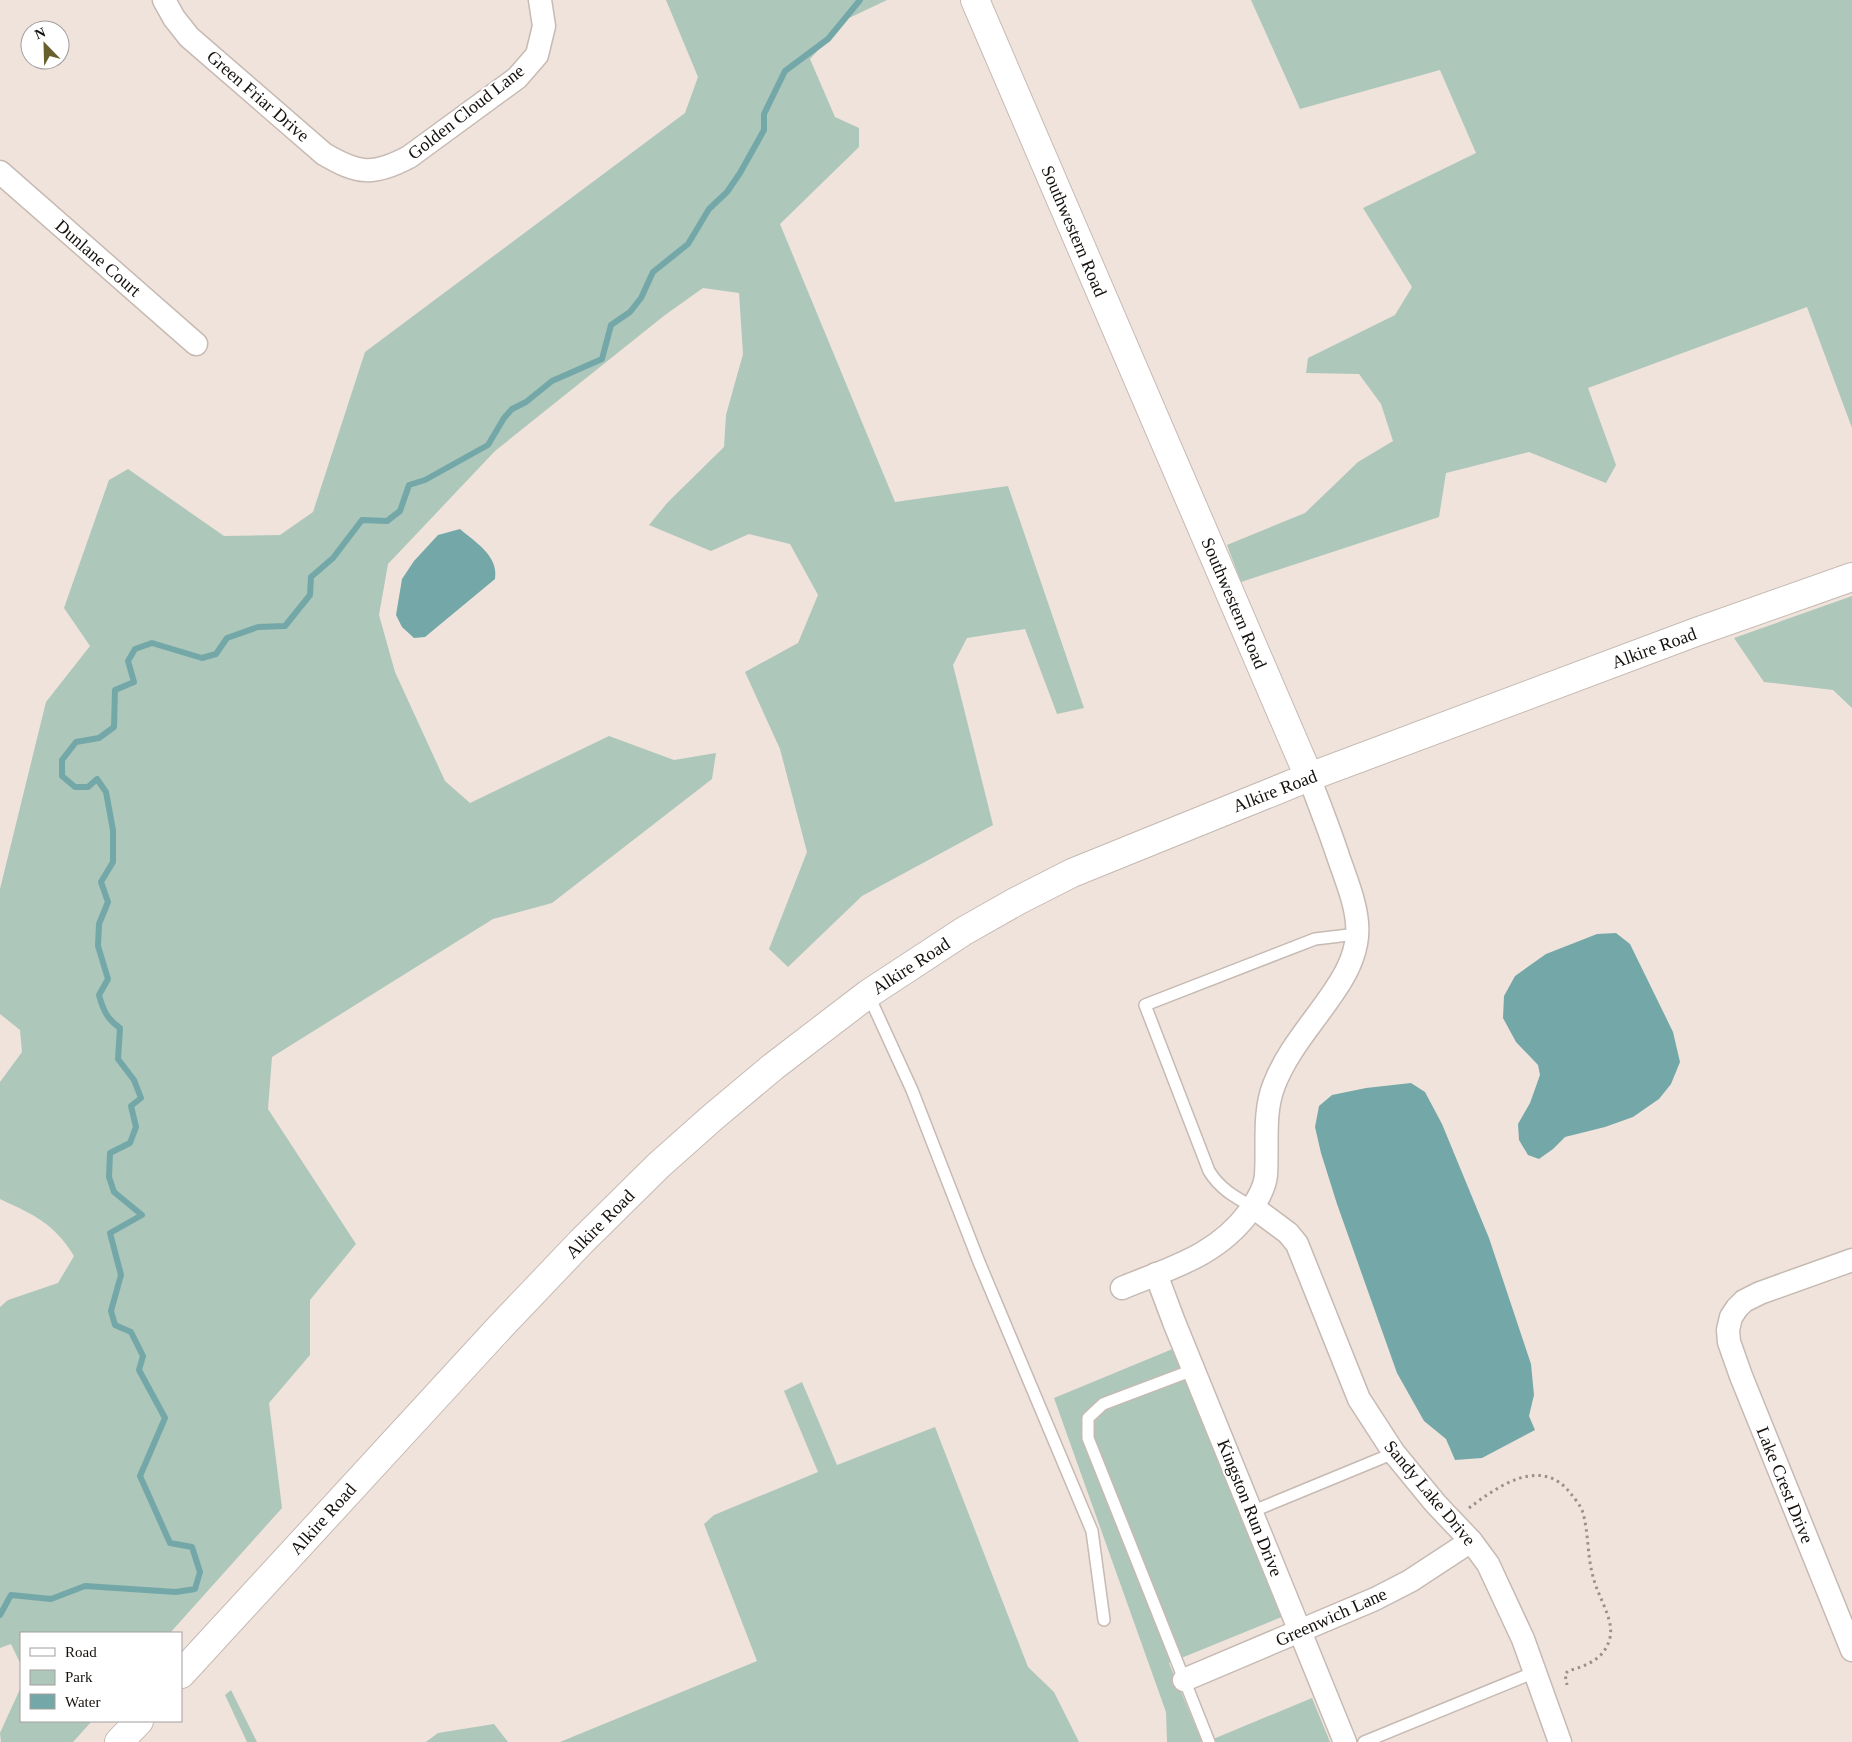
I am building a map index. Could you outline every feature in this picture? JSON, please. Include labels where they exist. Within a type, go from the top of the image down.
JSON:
[{"type":"main road","name":"Southwestern Road","points":[[975,0],[1309,777]]},
{"type":"main road","name":"Alkire Road","points":[[182,1673],[501,1326],[659,1165],[774,1066],[868,994],[964,932],[1053,882],[1227,809],[1309,777],[1689,635],[1852,577]]},
{"type":"main road","points":[[120,1742],[138,1722]]},
{"type":"street","name":"Green Friar Drive","points":[[164,0],[174,18],[189,36],[324,154],[344,166],[367,171]]},
{"type":"street","name":"Golden Cloud Lane","points":[[367,171],[389,168],[409,157],[517,78],[536,55],[544,26],[540,0]]},
{"type":"street","name":"Dunlane Court","points":[[0,172],[196,344]]},
{"type":"street","name":"Southwestern Road","points":[[1122,1288],[1184,1262],[1219,1244],[1237,1228],[1253,1207],[1262,1191],[1266,1176],[1268,1110],[1273,1087],[1282,1064],[1342,981],[1353,960],[1357,934],[1356,905],[1309,777]]},
{"type":"street","name":"Sandy Lake Drive","points":[[1253,1207],[1288,1233],[1297,1244],[1359,1399],[1394,1453],[1471,1541],[1488,1564],[1523,1639],[1560,1742]]},
{"type":"street","name":"Lake Crest Drive","points":[[1852,1260],[1760,1293],[1744,1301],[1731,1317],[1728,1330],[1729,1342],[1741,1376],[1852,1650]]},
{"type":"street","name":"Kingston Run Drive","points":[[1156,1274],[1345,1742]]},
{"type":"street","name":"Greenwich Lane","points":[[1184,1680],[1375,1599],[1410,1581],[1471,1541]]},
{"type":"lane","points":[[1253,1207],[1226,1192],[1209,1171],[1145,1005],[1314,939],[1357,934]]},
{"type":"lane","points":[[868,994],[912,1090],[979,1262],[1092,1531],[1104,1620]]},
{"type":"lane","points":[[1194,1370],[1103,1404],[1088,1418],[1088,1438],[1209,1742]]},
{"type":"lane","points":[[1251,1512],[1394,1453]]},
{"type":"lane","points":[[1364,1742],[1535,1672]]},
{"type":"path","points":[[1453,1521],[1495,1489],[1524,1476],[1553,1478],[1564,1484],[1575,1498],[1582,1510],[1588,1536],[1593,1579],[1610,1622],[1610,1639],[1606,1650],[1596,1660],[1568,1671],[1566,1674],[1567,1685]]},
{"type":"green space","points":[[666,0],[887,0],[847,19],[810,59],[835,117],[859,128],[859,147],[780,224],[895,502],[1008,486],[1084,708],[1057,714],[1025,629],[967,638],[953,665],[993,825],[862,896],[788,967],[769,949],[807,852],[780,749],[745,672],[798,643],[818,595],[790,544],[749,534],[711,551],[649,525],[668,502],[724,447],[726,415],[743,354],[739,293],[703,288],[665,315],[495,451],[388,564],[379,615],[395,672],[445,781],[470,803],[609,736],[674,760],[716,753],[712,779],[552,903],[493,919],[272,1057],[268,1109],[356,1244],[310,1300],[310,1355],[269,1403],[282,1508],[171,1632],[20,1632],[20,1663],[11,1644],[0,1648],[0,1307],[8,1300],[58,1283],[74,1256],[59,1235],[42,1221],[0,1199],[0,1082],[22,1052],[20,1030],[0,1014],[0,889],[46,702],[90,646],[64,608],[109,480],[128,469],[224,536],[280,535],[313,512],[365,352],[685,113],[698,77]]},
{"type":"green space","points":[[1251,0],[1852,0],[1852,428],[1807,307],[1588,388],[1616,465],[1606,483],[1529,452],[1446,473],[1439,517],[1241,582],[1227,545],[1305,513],[1358,462],[1393,441],[1381,404],[1359,374],[1306,373],[1308,358],[1395,315],[1412,287],[1363,208],[1476,153],[1440,70],[1300,109]]},
{"type":"green space","points":[[1852,596],[1852,708],[1833,690],[1764,682],[1734,638]]},
{"type":"green space","points":[[1175,1348],[1284,1616],[1169,1663],[1202,1742],[1167,1742],[1166,1712],[1054,1398]]},
{"type":"green space","points":[[802,1382],[837,1465],[935,1427],[1028,1667],[1054,1692],[1079,1742],[560,1742],[757,1661],[704,1524],[714,1515],[818,1472],[784,1391]]},
{"type":"green space","points":[[20,1689],[20,1722],[91,1722],[73,1742],[1,1742],[0,1733]]},
{"type":"green space","points":[[231,1690],[257,1742],[247,1742],[225,1695]]},
{"type":"green space","points":[[1312,1698],[1330,1742],[1206,1742]]},
{"type":"green space","points":[[494,1724],[508,1742],[426,1742],[438,1733]]},
{"type":"water","points":[[460,529],[479,544],[490,556],[495,571],[495,579],[425,637],[414,638],[402,627],[396,615],[402,579],[414,561],[438,535]]},
{"type":"water","points":[[1616,933],[1630,944],[1673,1032],[1680,1062],[1671,1084],[1659,1099],[1633,1117],[1605,1127],[1565,1137],[1539,1159],[1528,1155],[1519,1140],[1518,1124],[1530,1103],[1540,1075],[1538,1065],[1516,1042],[1503,1018],[1504,996],[1515,976],[1546,954],[1597,934]]},
{"type":"water","points":[[1411,1083],[1425,1092],[1442,1124],[1489,1238],[1531,1364],[1534,1395],[1529,1416],[1535,1430],[1482,1458],[1455,1460],[1446,1439],[1424,1421],[1397,1373],[1337,1204],[1315,1127],[1319,1106],[1332,1095],[1366,1088]]},
{"type":"waterway","points":[[0,1615],[11,1595],[51,1599],[85,1586],[176,1592],[195,1589],[200,1572],[192,1547],[170,1543],[140,1476],[165,1418],[139,1370],[143,1356],[131,1332],[115,1325],[111,1311],[121,1275],[110,1233],[142,1215],[114,1192],[109,1177],[110,1153],[130,1143],[136,1127],[131,1106],[141,1098],[134,1080],[118,1059],[120,1028],[106,1014],[99,995],[108,979],[98,946],[99,924],[108,902],[101,882],[113,862],[113,830],[106,792],[97,779],[88,787],[75,787],[62,776],[62,760],[76,742],[99,738],[114,727],[115,690],[134,682],[128,661],[135,649],[152,643],[202,658],[216,654],[227,638],[258,627],[285,626],[310,595],[311,577],[333,558],[362,520],[387,521],[400,511],[409,485],[425,480],[488,445],[504,418],[512,409],[526,402],[552,381],[602,359],[611,325],[630,312],[641,298],[653,272],[688,244],[709,209],[727,192],[740,173],[764,130],[764,114],[785,71],[828,39],[860,0]]}]
